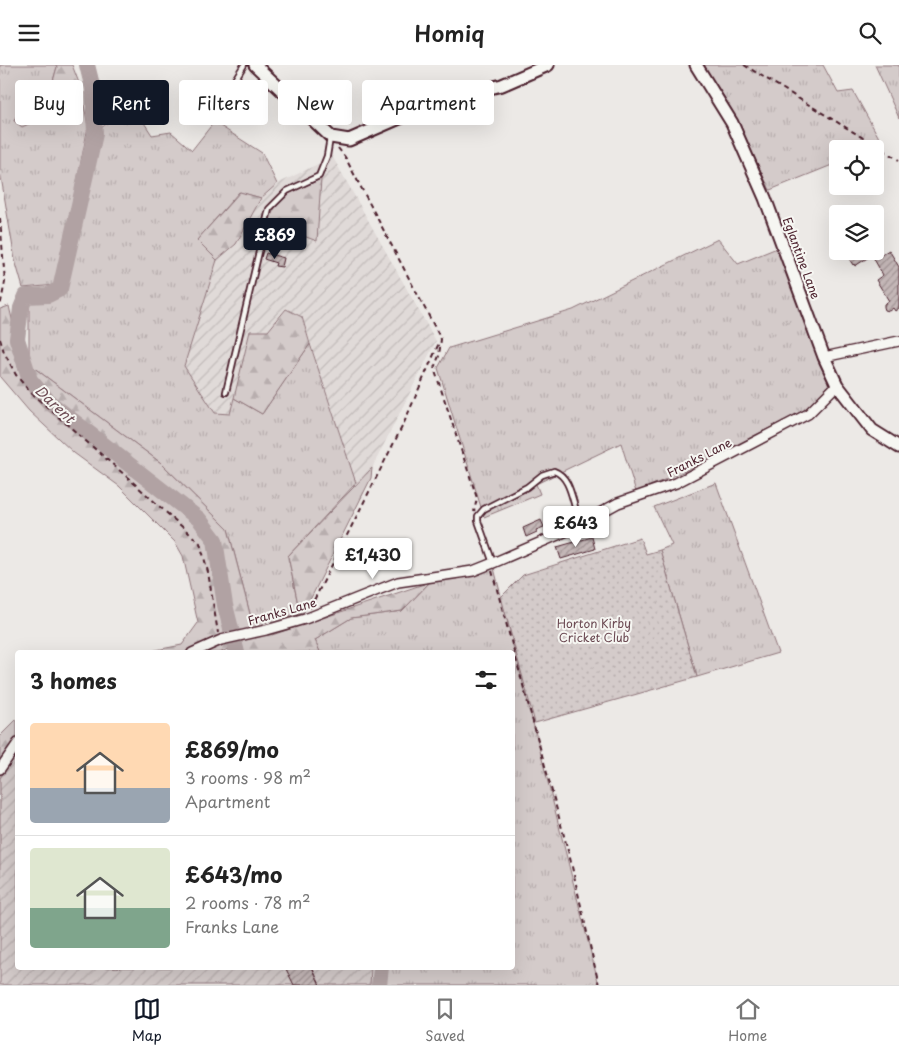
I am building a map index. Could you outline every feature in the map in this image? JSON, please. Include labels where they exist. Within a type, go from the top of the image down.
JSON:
[{"type":"street","points":[[255,65],[331,137],[349,140],[441,100],[502,85],[548,65]]},
{"type":"street","name":"Eglantine Lane","points":[[696,65],[732,123],[765,198],[824,357],[837,385],[872,430],[899,447]]},
{"type":"street","points":[[824,357],[899,341]]},
{"type":"street","name":"Franks Lane","points":[[199,650],[221,640],[305,619],[398,583],[473,571],[492,564],[567,531],[618,503],[676,483],[808,414],[837,385]]},
{"type":"street","points":[[0,769],[15,747]]},
{"type":"lane","points":[[235,80],[244,65]]},
{"type":"lane","points":[[226,392],[269,209],[287,191],[319,176],[327,156],[331,137]]},
{"type":"lane","points":[[492,564],[478,521],[478,516],[484,509],[527,487],[542,475],[554,471],[560,473],[565,480],[575,507]]},
{"type":"path","points":[[744,65],[899,160]]},
{"type":"path","points":[[331,137],[345,157],[441,339],[439,356],[434,368],[477,499],[474,511],[476,520]]},
{"type":"path","points":[[0,218],[6,282],[0,307]]},
{"type":"path","points":[[0,339],[4,352],[16,375],[30,392],[200,543],[208,572],[218,634],[221,640]]},
{"type":"path","points":[[305,619],[374,478],[403,425],[441,339]]},
{"type":"path","points":[[492,564],[515,650]]},
{"type":"path","points":[[515,651],[570,858],[599,985]]},
{"type":"shaded area","points":[[326,145],[436,341],[372,468],[356,483],[302,317],[286,309],[268,332],[250,331],[230,414],[215,413],[184,366],[217,260],[236,244],[261,198],[277,184],[322,162]]},
{"type":"green space","points":[[0,65],[56,65],[53,80],[15,80],[14,121],[15,125],[83,125],[83,99],[88,127],[56,285],[23,288],[15,260],[0,171]]},
{"type":"green space","points":[[56,65],[72,65],[78,80],[53,80]]},
{"type":"green space","points":[[703,65],[823,65],[838,93],[853,91],[880,140],[829,140],[829,166],[770,190],[726,100]]},
{"type":"green space","points":[[875,65],[899,65],[899,118]]},
{"type":"green space","points":[[105,125],[146,125],[152,135],[171,132],[192,150],[212,125],[219,125],[262,153],[277,184],[261,198],[239,192],[198,239],[217,260],[184,366],[215,413],[230,414],[234,398],[262,414],[310,344],[356,483],[288,556],[300,614],[266,621],[250,614],[228,529],[161,463],[29,364],[29,300],[66,292],[101,128]]},
{"type":"green space","points":[[321,179],[317,241],[268,223],[279,198]]},
{"type":"green space","points":[[240,192],[261,198],[236,244],[217,260],[197,240]]},
{"type":"green space","points":[[718,239],[738,264],[777,248],[830,384],[807,409],[685,471],[636,492],[621,443],[536,484],[540,494],[484,517],[438,368],[449,348],[573,310]]},
{"type":"green space","points":[[9,306],[17,341],[29,364],[161,463],[228,529],[250,614],[266,621],[272,635],[430,582],[402,611],[351,618],[315,640],[319,650],[156,650],[182,645],[198,623],[183,556],[175,542],[119,486],[74,453],[29,411],[0,377],[0,309]]},
{"type":"green space","points":[[286,309],[302,317],[310,344],[262,414],[234,398],[250,331],[268,331]]},
{"type":"green space","points":[[372,468],[371,478],[303,614],[300,614],[288,556]]},
{"type":"green space","points":[[716,483],[778,653],[697,677],[660,550],[672,545],[654,507]]},
{"type":"green space","name":"Horton Kirby Cricket Club","points":[[640,538],[646,554],[660,550],[697,677],[535,723],[501,597],[523,575]]},
{"type":"green space","points":[[494,568],[515,650],[319,650],[315,640],[351,618],[402,611],[430,582]]},
{"type":"green space","points":[[515,651],[599,985],[385,985],[386,970],[515,970]]},
{"type":"green space","points":[[15,721],[15,840],[0,847],[0,736]]},
{"type":"green space","points":[[15,757],[15,970],[371,970],[370,985],[0,985],[0,778]]},
{"type":"building","points":[[889,250],[899,267],[899,308],[895,311],[893,308],[889,311],[885,310],[884,304],[889,301],[876,280],[883,275],[875,260],[884,260],[884,253]]},
{"type":"building","points":[[266,253],[284,258],[282,267],[275,266],[276,263],[264,259]]},
{"type":"building","points":[[850,260],[864,260],[855,266]]},
{"type":"building","points":[[541,520],[544,527],[526,537],[523,528]]},
{"type":"building","points":[[592,537],[595,549],[561,559],[557,547]]},
{"type":"building","points":[[286,970],[313,970],[320,985],[294,985]]},
{"type":"waterway","name":"Darent","points":[[87,65],[93,89],[95,134],[60,289],[48,295],[26,296],[21,308],[17,339],[30,380],[49,402],[199,519],[215,540],[225,605],[236,650]]},
{"type":"waterway","name":"Darent","points":[[379,985],[381,970]]}]
